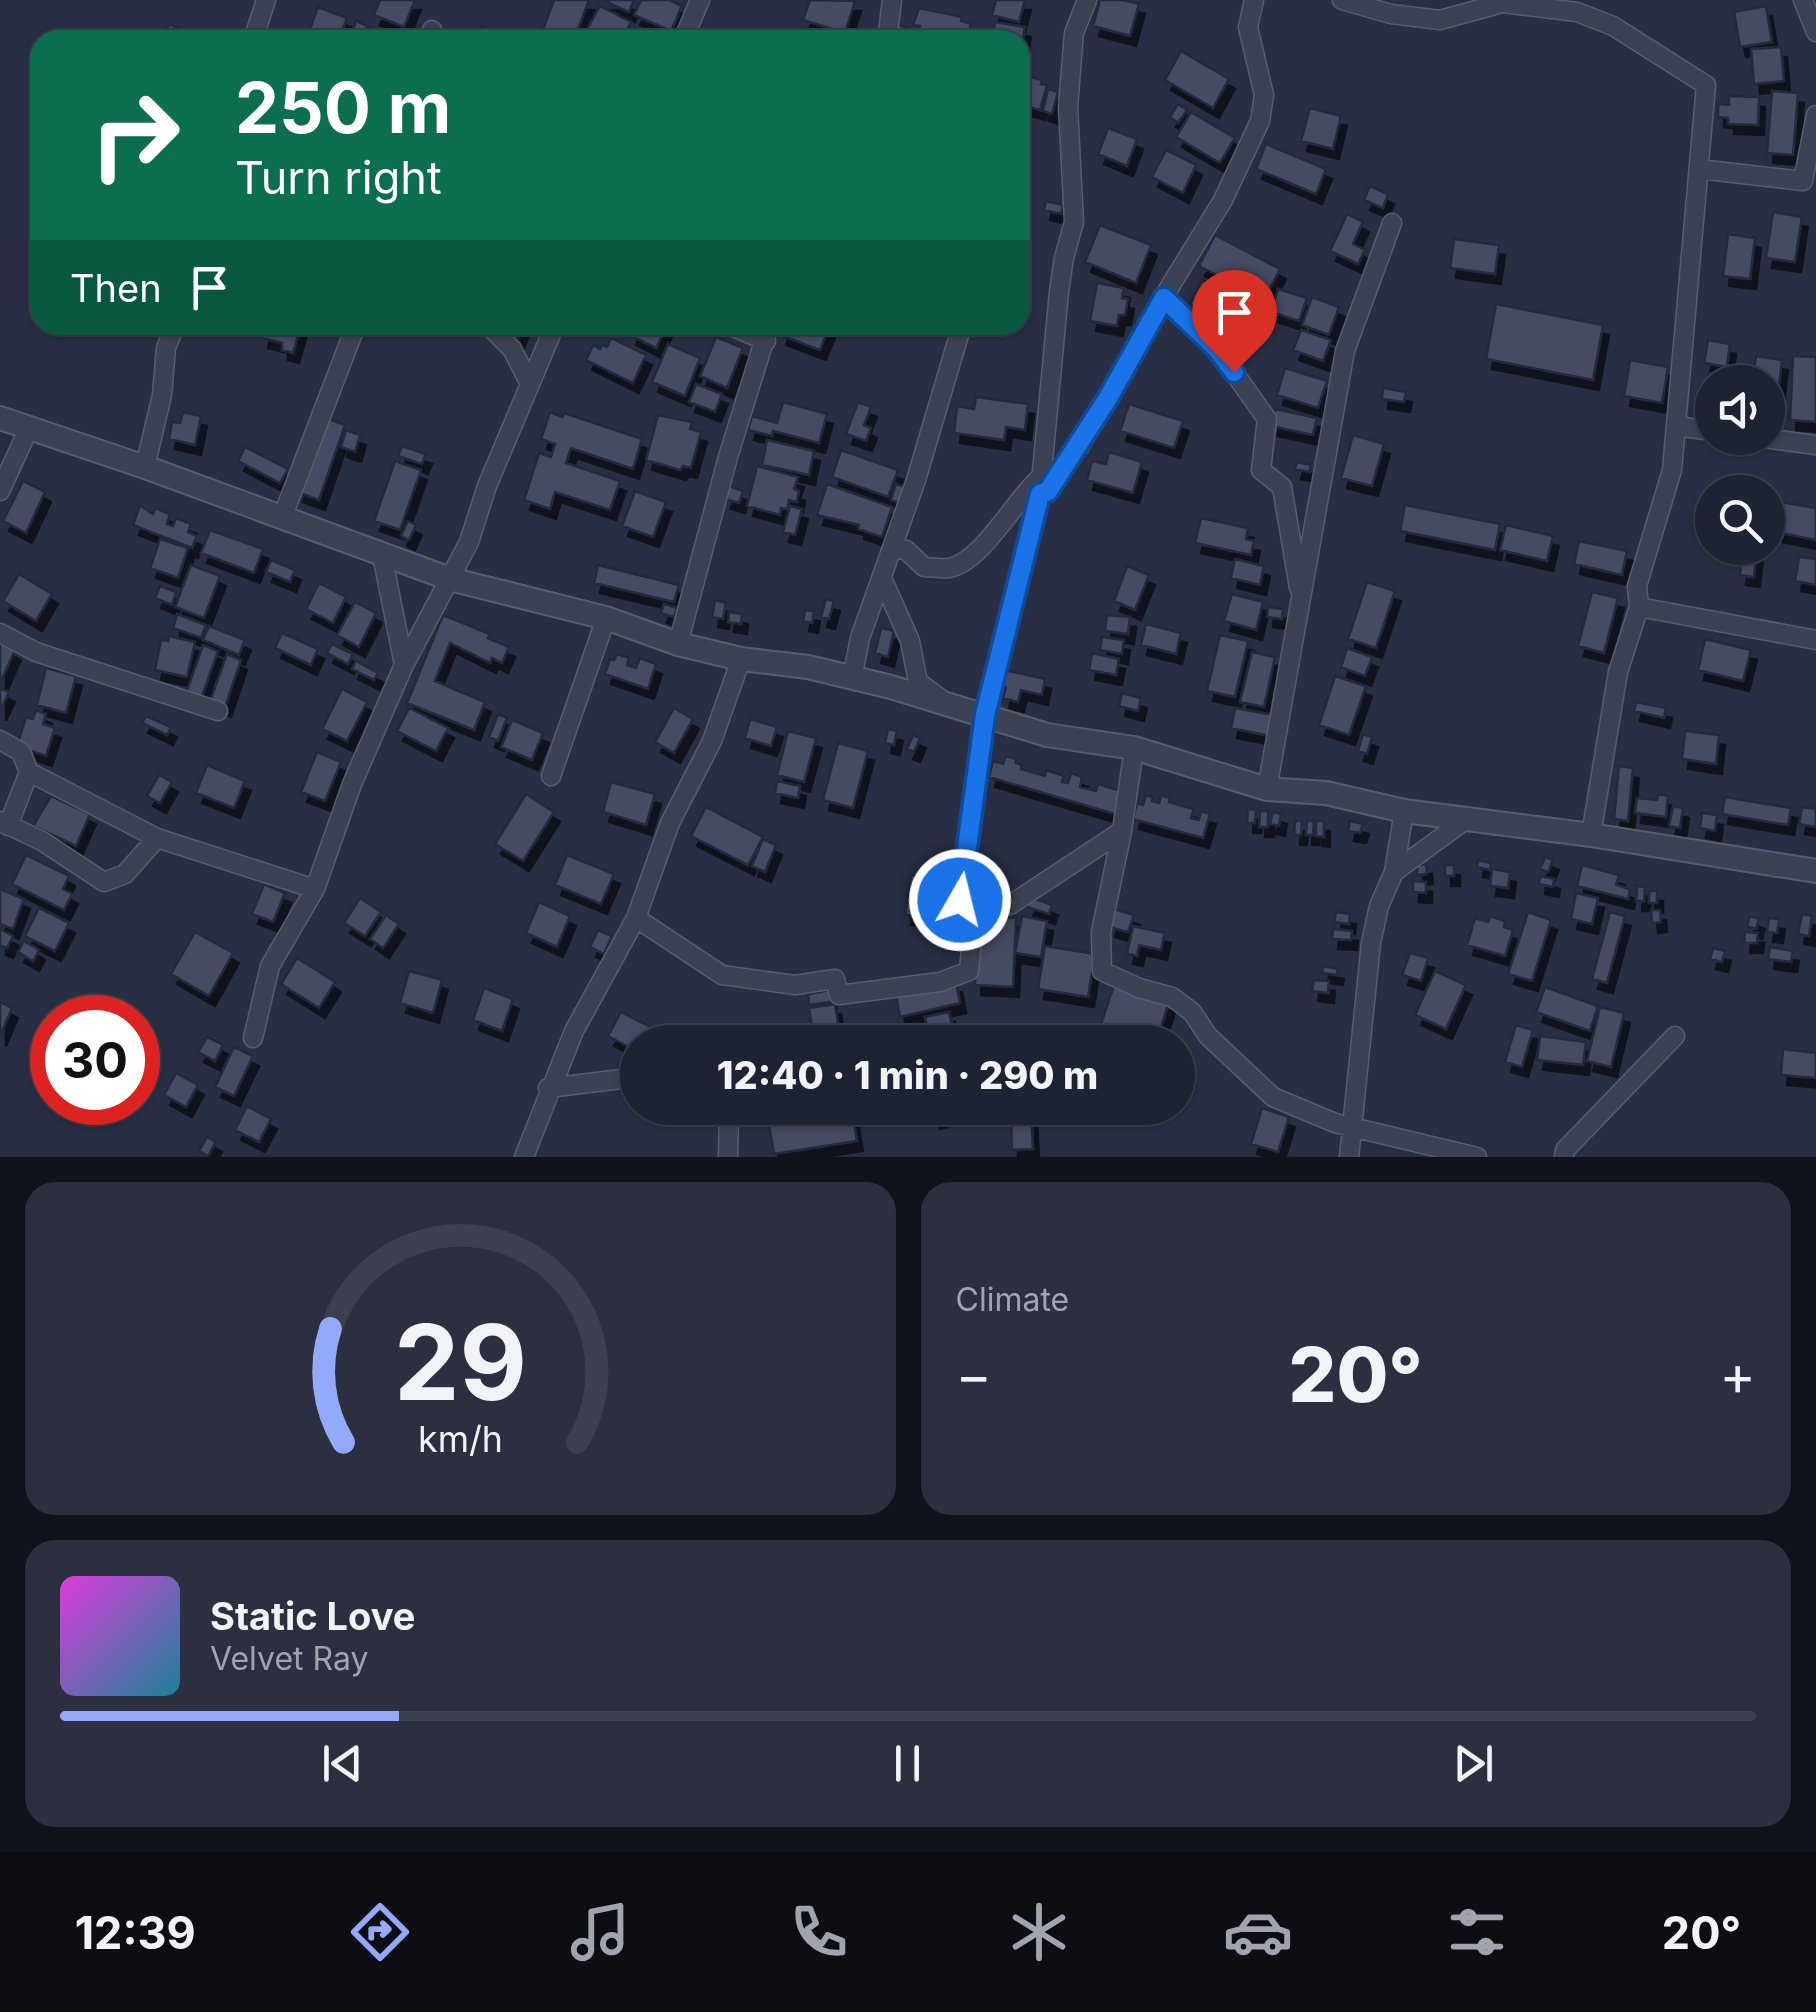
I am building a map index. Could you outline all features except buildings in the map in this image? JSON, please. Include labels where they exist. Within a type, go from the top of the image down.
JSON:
[{"type":"street","points":[[256,30],[266,0]]},
{"type":"street","points":[[687,30],[700,0]]},
{"type":"street","points":[[888,30],[892,0]]},
{"type":"street","points":[[960,900],[985,715],[1041,485],[1059,292],[1074,222],[1068,108],[1074,34],[1087,0]]},
{"type":"street","points":[[893,548],[906,550],[924,567],[952,568],[977,550],[1030,486],[1041,485],[1048,491],[1080,446],[1224,200],[1260,122],[1264,95],[1248,27],[1254,0]]},
{"type":"street","points":[[1342,0],[1391,14],[1440,20],[1502,4],[1577,12],[1613,26],[1706,85],[1672,470],[1637,586],[1638,607],[1618,672],[1591,835]]},
{"type":"street","points":[[1803,0],[1816,32]]},
{"type":"street","points":[[1699,169],[1803,180],[1816,116]]},
{"type":"street","points":[[1267,790],[1345,351],[1392,223]]},
{"type":"street","points":[[1164,298],[1217,349],[1267,419],[1261,470],[1282,487],[1302,603]]},
{"type":"street","points":[[145,467],[172,335]]},
{"type":"street","points":[[282,518],[352,335]]},
{"type":"street","points":[[498,335],[512,349],[529,382]]},
{"type":"street","points":[[253,1038],[270,966],[316,889],[352,784],[404,665],[469,542],[486,486],[550,335]]},
{"type":"street","points":[[678,644],[728,457],[767,335]]},
{"type":"street","points":[[852,679],[860,638],[945,392],[959,335]]},
{"type":"street","points":[[0,418],[450,579],[606,618],[678,644],[741,659],[808,667],[943,700],[1047,735],[1134,748],[1267,790],[1326,793],[1404,812],[1591,835],[1816,872]]},
{"type":"street","points":[[1676,426],[1695,429]]},
{"type":"street","points":[[0,491],[28,430]]},
{"type":"street","points":[[1785,440],[1816,444]]},
{"type":"street","points":[[382,556],[404,665]]},
{"type":"street","points":[[882,578],[910,641],[918,682],[943,700]]},
{"type":"street","points":[[1638,607],[1816,640]]},
{"type":"street","points":[[551,776],[606,618]]},
{"type":"street","points":[[0,633],[36,652],[218,711]]},
{"type":"street","points":[[524,1157],[574,1030],[636,918],[670,824],[712,741],[741,659]]},
{"type":"street","points":[[0,740],[21,752],[29,772],[157,838],[316,889]]},
{"type":"street","points":[[1134,748],[1101,932],[1102,970],[1172,998],[1192,1012],[1208,1036],[1273,1097],[1335,1122],[1477,1157]]},
{"type":"street","points":[[29,772],[4,823],[42,841],[104,882],[124,874],[157,838]]},
{"type":"street","points":[[1349,1157],[1372,943],[1379,906],[1394,872],[1404,812]]},
{"type":"street","points":[[1394,872],[1468,818]]},
{"type":"street","points":[[960,900],[1010,905],[1122,831]]},
{"type":"street","points":[[636,918],[722,975],[795,985],[836,978],[839,995],[940,982],[969,971],[974,915],[960,900]]},
{"type":"street","points":[[1564,1157],[1565,1150],[1675,1036]]},
{"type":"street","points":[[548,1088],[620,1078]]},
{"type":"street","points":[[728,1125],[728,1157]]},
{"type":"street","points":[[1399,1157],[1418,1141]]},
{"type":"route","points":[[960,900],[985,715],[1040,494],[1048,491],[1080,446],[1164,298],[1217,349],[1234,372]]}]
